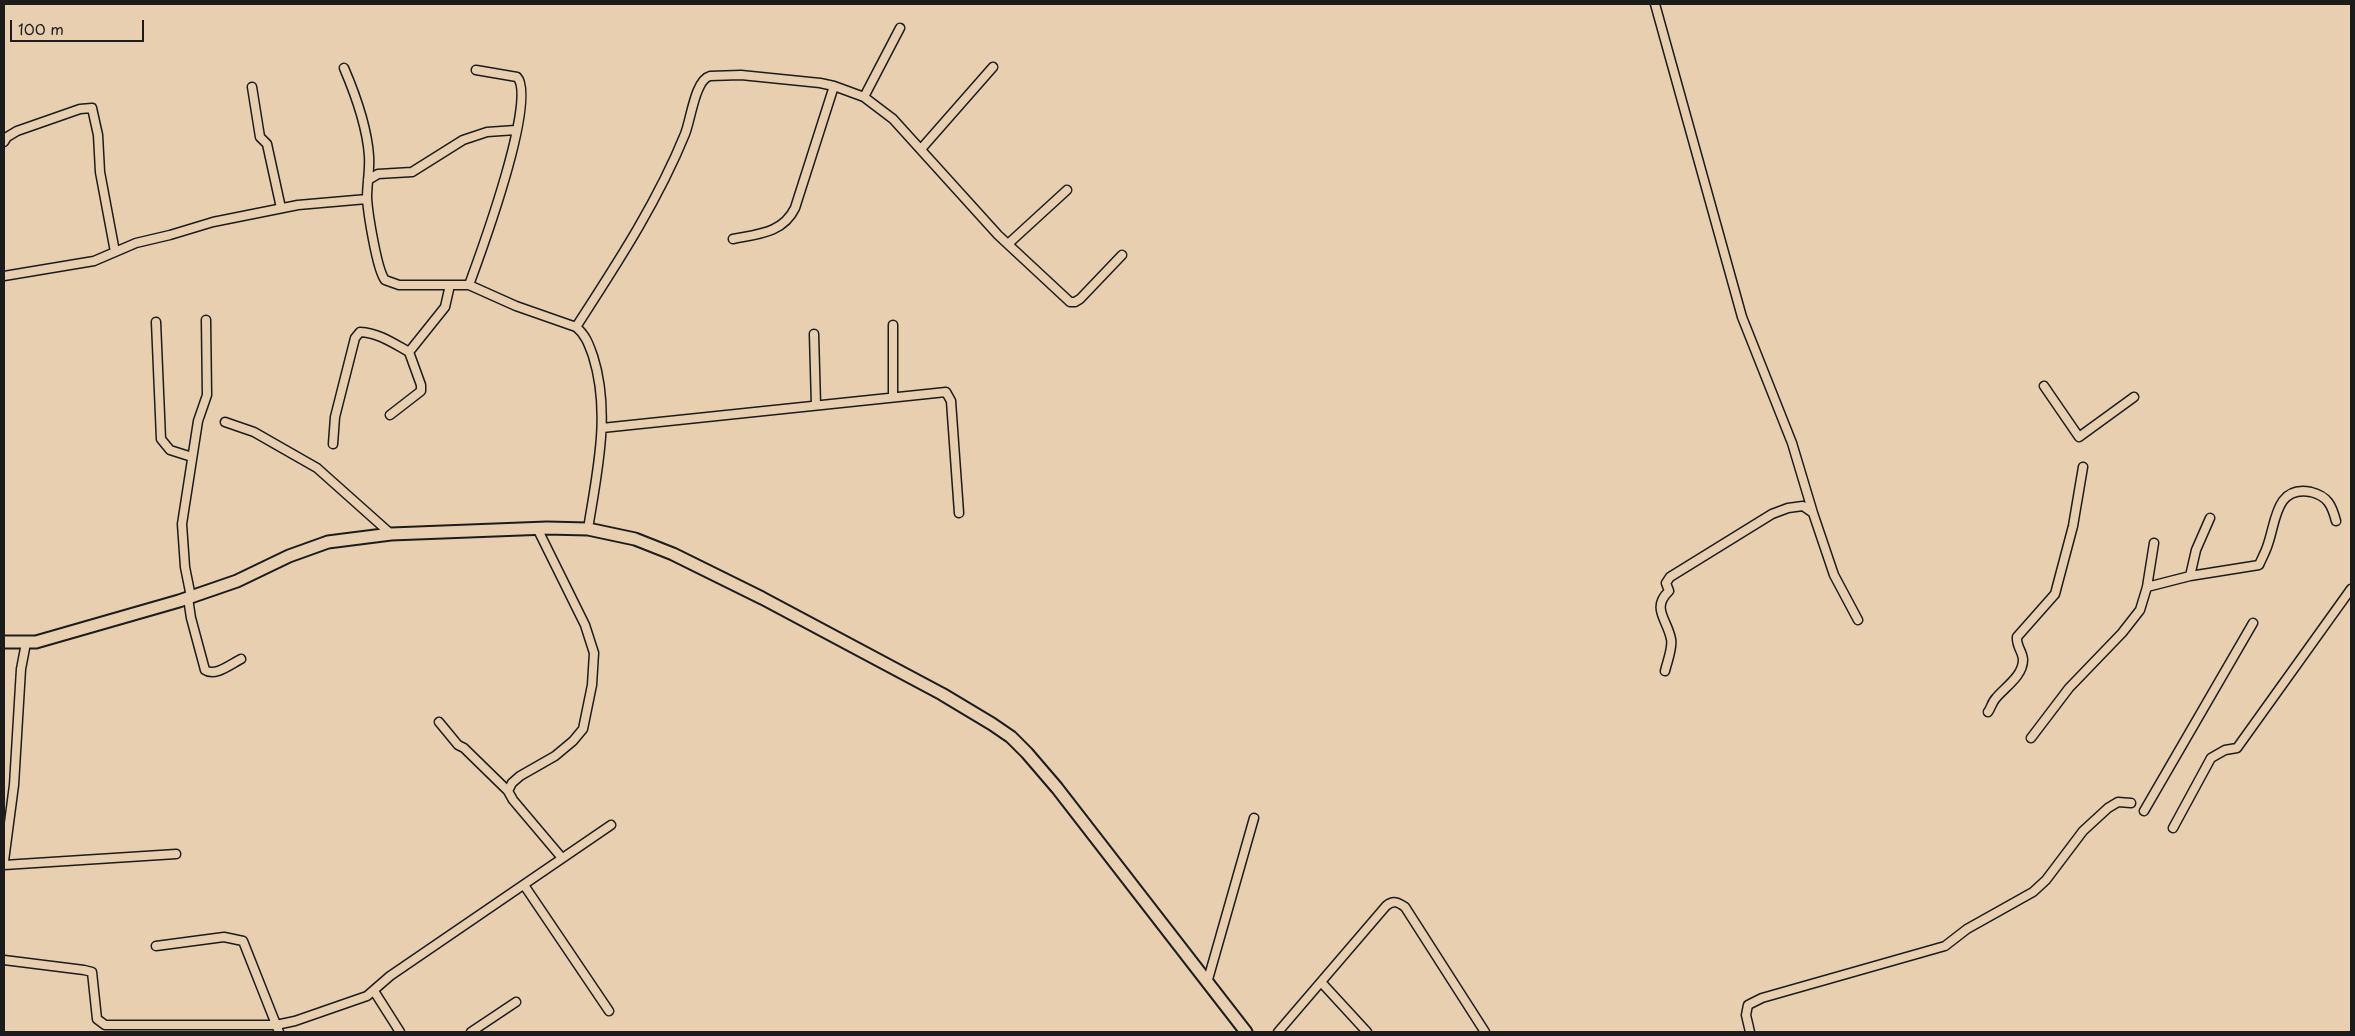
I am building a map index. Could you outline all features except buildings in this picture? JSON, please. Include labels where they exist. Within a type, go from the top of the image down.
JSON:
[{"type":"street","points":[[1654,4],[1742,317],[1792,443],[1812,513],[1838,584],[1858,620]]},
{"type":"street","points":[[864,98],[900,28]]},
{"type":"street","points":[[921,149],[993,67]]},
{"type":"street","points":[[344,68],[357,100],[363,124],[369,157],[367,198],[377,256],[385,280],[399,285],[469,285],[516,306],[576,327],[588,341],[595,362],[600,390],[602,428],[588,529]]},
{"type":"street","points":[[469,285],[490,229],[516,130],[523,89],[520,80],[512,75],[476,70]]},
{"type":"street","points":[[576,327],[646,216],[683,140],[692,118],[694,102],[702,80],[710,76],[741,75],[834,86],[864,98],[893,119],[1008,244],[1065,298],[1072,302],[1080,299],[1122,255]]},
{"type":"street","points":[[733,238],[778,228],[790,219],[796,208],[834,86]]},
{"type":"street","points":[[252,87],[260,137],[267,144],[281,208]]},
{"type":"street","points":[[4,142],[7,137],[16,131],[80,108],[92,108],[98,134],[100,172],[115,252]]},
{"type":"street","points":[[368,180],[378,174],[412,172],[462,140],[487,132],[516,130]]},
{"type":"street","points":[[1008,244],[1067,190]]},
{"type":"street","points":[[4,276],[85,263],[136,243],[170,236],[213,222],[281,208],[367,198]]},
{"type":"street","points":[[409,352],[445,307],[450,285]]},
{"type":"street","points":[[206,320],[208,395],[198,421],[181,536],[191,618],[204,670],[210,673],[218,671],[241,659]]},
{"type":"street","points":[[156,322],[161,440],[170,450],[192,457]]},
{"type":"street","points":[[893,325],[893,397]]},
{"type":"street","points":[[333,444],[335,416],[355,338],[360,332],[384,337],[409,352],[421,385],[421,391],[390,415]]},
{"type":"street","points":[[814,334],[816,405]]},
{"type":"street","points":[[2044,386],[2079,437],[2134,397]]},
{"type":"street","points":[[602,428],[943,392],[948,394],[951,402],[959,513]]},
{"type":"street","points":[[225,422],[254,432],[316,468],[391,534]]},
{"type":"street","points":[[1988,712],[1995,699],[2010,684],[2021,668],[2023,659],[2016,643],[2016,637],[2055,594],[2073,526],[2083,467]]},
{"type":"street","points":[[2146,587],[2190,576],[2259,565],[2268,544],[2276,513],[2285,498],[2293,492],[2305,491],[2324,496],[2332,507],[2336,521]]},
{"type":"street","points":[[1665,671],[1672,640],[1660,607],[1661,598],[1669,590],[1666,583],[1670,577],[1772,514],[1788,508],[1803,506],[1812,513]]},
{"type":"street","points":[[2190,576],[2196,550],[2210,518]]},
{"type":"street","points":[[508,791],[509,787],[520,776],[555,756],[573,741],[583,729],[592,684],[594,653],[585,625],[537,528]]},
{"type":"street","points":[[4,642],[26,643],[51,638],[189,598],[237,581],[289,556],[328,542],[391,534],[537,528],[588,529],[635,540],[673,554],[762,598],[919,682],[992,724],[1027,753],[1043,771],[1246,1032]]},
{"type":"street","points":[[2031,738],[2069,688],[2140,610],[2154,543]]},
{"type":"street","points":[[2173,828],[2211,758],[2225,750],[2237,748],[2351,589]]},
{"type":"street","points":[[2144,811],[2253,623]]},
{"type":"street","points":[[4,861],[14,785],[21,669],[26,643]]},
{"type":"street","points":[[439,722],[458,745],[464,748],[508,791],[513,800],[562,858]]},
{"type":"street","points":[[1750,1032],[1746,1014],[1748,1005],[1762,998],[1945,946],[1967,929],[2033,892],[2046,880],[2083,832],[2108,808],[2118,802],[2131,803]]},
{"type":"street","points":[[1207,983],[1254,818]]},
{"type":"street","points":[[4,960],[92,972],[97,1019],[105,1025],[278,1028],[374,992],[390,976],[611,824]]},
{"type":"street","points":[[4,865],[176,854]]},
{"type":"street","points":[[524,885],[609,1011]]},
{"type":"street","points":[[1278,1032],[1391,902],[1397,902],[1405,907],[1485,1032]]},
{"type":"street","points":[[156,946],[224,937],[243,941],[278,1028]]},
{"type":"street","points":[[1321,982],[1367,1032]]},
{"type":"street","points":[[374,992],[400,1032]]},
{"type":"street","points":[[471,1032],[516,1002]]}]
